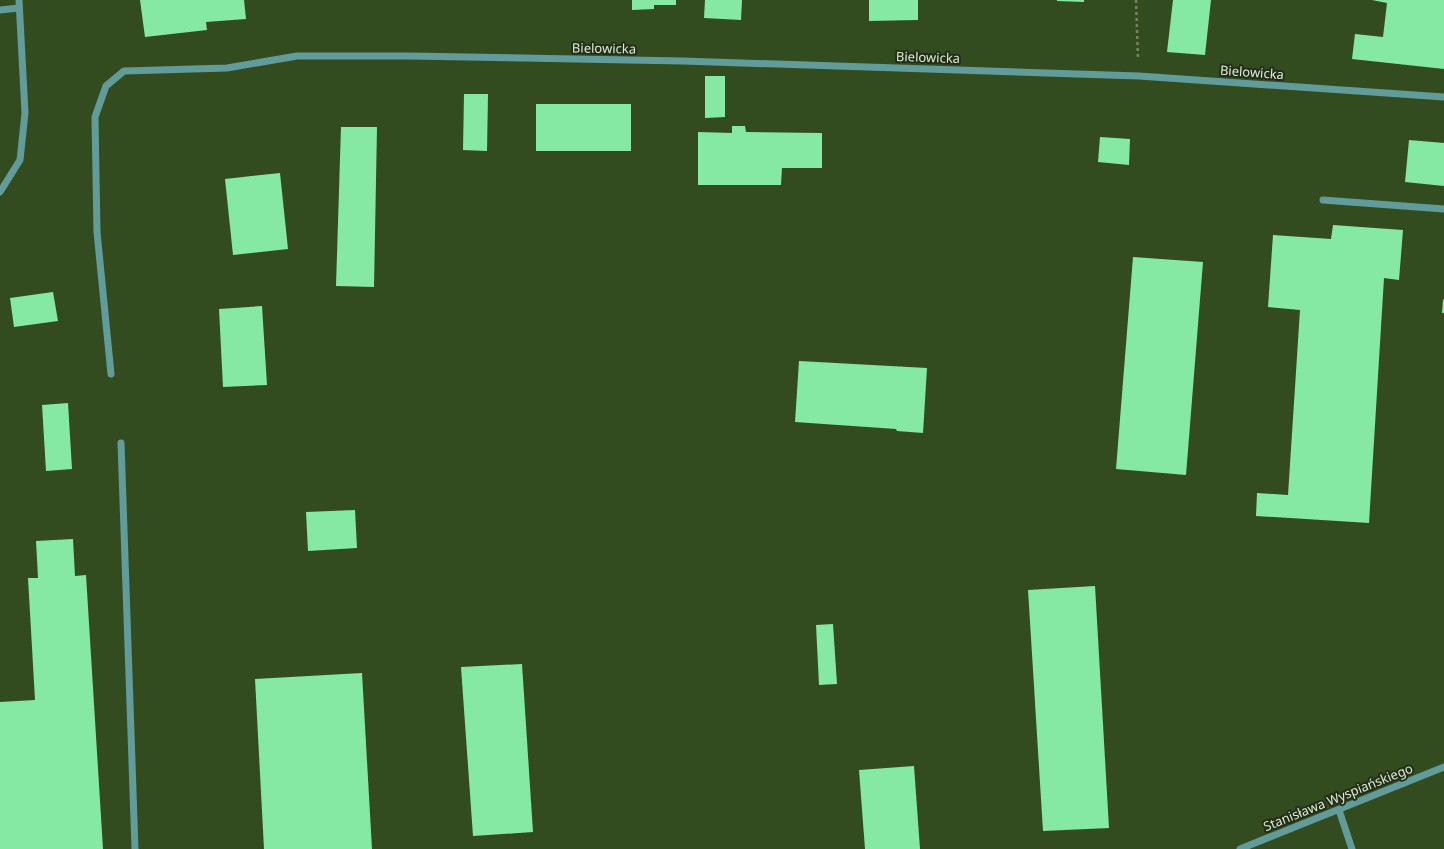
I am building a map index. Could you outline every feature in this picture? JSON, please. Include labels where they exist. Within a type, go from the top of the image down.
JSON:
[{"type":"street","points":[[0,192],[20,160],[25,113],[19,0]]},
{"type":"street","points":[[0,10],[19,8]]},
{"type":"street","name":"Bielowicka","points":[[111,374],[97,232],[95,117],[106,86],[124,72],[227,68],[297,56],[410,56],[683,61],[1139,76],[1444,97]]},
{"type":"street","points":[[1323,200],[1444,209]]},
{"type":"street","points":[[121,443],[135,849]]},
{"type":"street","name":"Stanisława Wyspiańskiego","points":[[1240,849],[1444,766]]},
{"type":"street","points":[[1339,810],[1352,849]]},
{"type":"path","points":[[1136,0],[1139,76]]},
{"type":"building","points":[[140,0],[244,0],[246,19],[206,22],[207,30],[145,37]]},
{"type":"building","points":[[632,0],[676,0],[676,5],[654,5],[654,9],[632,10]]},
{"type":"building","points":[[705,0],[742,0],[741,20],[704,18]]},
{"type":"building","points":[[869,0],[918,0],[918,20],[869,21]]},
{"type":"building","points":[[1084,0],[1084,2],[1057,1]]},
{"type":"building","points":[[1173,0],[1211,0],[1205,55],[1167,52]]},
{"type":"building","points":[[1372,0],[1444,0],[1444,69],[1352,59],[1355,34],[1383,37],[1387,3]]},
{"type":"building","points":[[705,76],[725,76],[725,117],[705,118]]},
{"type":"building","points":[[464,94],[488,94],[487,151],[463,150]]},
{"type":"building","points":[[536,104],[631,104],[631,151],[536,151]]},
{"type":"building","points":[[732,126],[745,126],[746,132],[822,133],[822,168],[782,168],[781,185],[698,185],[698,132],[732,133]]},
{"type":"building","points":[[341,127],[377,127],[374,287],[336,286]]},
{"type":"building","points":[[1100,137],[1130,139],[1129,165],[1098,162]]},
{"type":"building","points":[[1409,140],[1444,143],[1444,186],[1405,182]]},
{"type":"building","points":[[280,173],[288,249],[233,255],[225,179]]},
{"type":"building","points":[[1333,225],[1403,230],[1399,280],[1384,278],[1369,523],[1256,516],[1257,493],[1288,495],[1300,310],[1268,307],[1273,235],[1331,239]]},
{"type":"building","points":[[1133,257],[1203,262],[1186,475],[1116,469]]},
{"type":"building","points":[[53,292],[58,321],[14,327],[10,298]]},
{"type":"building","points":[[1443,299],[1444,313],[1442,313]]},
{"type":"building","points":[[262,306],[267,385],[223,387],[219,309]]},
{"type":"building","points":[[799,361],[927,368],[923,433],[897,431],[896,429],[795,422]]},
{"type":"building","points":[[68,403],[72,469],[46,471],[42,405]]},
{"type":"building","points":[[355,510],[357,548],[308,551],[306,512]]},
{"type":"building","points":[[73,539],[75,576],[86,575],[103,849],[0,849],[0,702],[35,700],[28,578],[38,578],[36,541]]},
{"type":"building","points":[[1095,586],[1109,828],[1043,831],[1028,590]]},
{"type":"building","points":[[833,624],[837,684],[819,685],[816,625]]},
{"type":"building","points":[[522,664],[533,832],[473,836],[461,667]]},
{"type":"building","points":[[362,673],[372,849],[264,849],[255,679]]},
{"type":"building","points":[[914,766],[920,849],[865,849],[859,770]]}]
